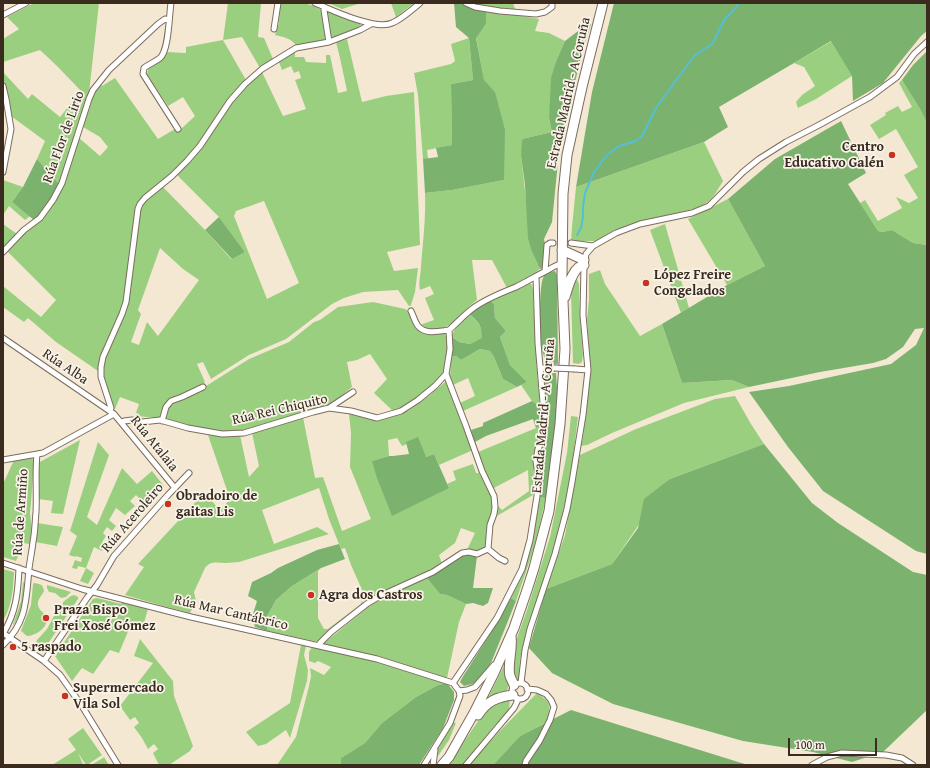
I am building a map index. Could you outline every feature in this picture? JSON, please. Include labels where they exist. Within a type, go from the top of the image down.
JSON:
[{"type":"highway","name":"Estrada Madrid - A Coruña","points":[[442,765],[464,731],[485,691],[511,634],[542,542],[549,511],[563,393],[565,349],[562,250],[563,194],[567,155],[603,3]]},
{"type":"highway","points":[[562,250],[584,262],[577,268],[563,302]]},
{"type":"highway","points":[[464,731],[476,720],[482,708],[487,703],[516,690],[509,671],[512,643],[511,634]]},
{"type":"street","points":[[3,15],[26,3]]},
{"type":"street","points":[[171,3],[167,42],[164,52],[160,57],[144,68],[143,74],[178,129]]},
{"type":"street","points":[[274,29],[278,3]]},
{"type":"street","points":[[315,3],[371,24],[387,25],[393,23],[420,3]]},
{"type":"street","points":[[466,3],[475,7],[500,11],[536,14],[545,12],[552,7],[552,3]]},
{"type":"street","points":[[325,7],[324,10],[329,42]]},
{"type":"street","name":"Rúa Flor de Lirio","points":[[3,252],[24,230],[40,218],[53,200],[62,183],[93,90],[110,70],[158,24],[165,19],[169,20]]},
{"type":"street","points":[[3,460],[43,453],[112,413],[101,377],[101,367],[103,357],[126,302],[138,210],[140,204],[145,198],[172,176],[187,161],[200,146],[230,101],[245,84],[262,69],[296,48],[329,42],[371,24]]},
{"type":"street","points":[[466,765],[514,708],[517,702],[516,690],[530,629],[555,554],[567,509],[583,415],[588,370],[583,314],[584,262],[586,254],[593,246],[616,233],[640,224],[692,213],[709,206],[743,172],[760,159],[786,142],[870,96],[897,77],[914,54],[927,42]]},
{"type":"street","points":[[3,86],[11,129],[3,172]]},
{"type":"street","points":[[545,271],[547,244],[553,243]]},
{"type":"street","points":[[571,243],[593,246]]},
{"type":"street","points":[[411,311],[418,326],[425,331],[436,332],[449,330],[479,304],[500,292],[536,277],[562,263]]},
{"type":"street","points":[[424,765],[450,723],[460,696],[453,683],[496,618],[522,569],[530,540],[537,496],[538,475],[536,461],[545,426],[538,343],[536,277]]},
{"type":"street","points":[[449,330],[450,349],[446,374],[482,471],[494,496],[495,507],[490,525],[488,549]]},
{"type":"street","name":"Rúa Alba","points":[[3,338],[112,413]]},
{"type":"street","points":[[541,368],[588,370]]},
{"type":"street","name":"Rúa Rei Chiquito","points":[[121,422],[132,420],[142,422],[162,421],[188,428],[222,434],[244,434],[329,408],[378,418],[400,411],[418,400],[431,390],[446,374]]},
{"type":"street","points":[[162,421],[166,407],[170,401],[203,387]]},
{"type":"street","points":[[329,408],[353,392]]},
{"type":"street","name":"Rúa Atalaia","points":[[112,413],[175,488]]},
{"type":"street","name":"Rúa de Armiño","points":[[3,645],[16,630],[25,607],[28,571],[34,541],[37,454]]},
{"type":"street","name":"Rúa Aceroleiro","points":[[44,661],[93,591],[114,556],[189,473]]},
{"type":"street","points":[[488,549],[505,561]]},
{"type":"street","points":[[319,645],[331,632],[368,603],[380,596],[433,572],[462,553],[469,552],[477,554],[488,549]]},
{"type":"street","name":"Rúa Mar Cantábrico","points":[[3,563],[82,589],[191,617],[378,659],[453,683]]},
{"type":"street","points":[[19,568],[16,605],[3,634],[44,661],[60,675],[82,706],[118,765]]},
{"type":"street","points":[[458,691],[475,687],[482,681],[500,658]]},
{"type":"street","points":[[516,690],[525,685],[527,689],[537,690],[546,694],[552,700],[554,707],[550,720],[525,765]]},
{"type":"street","points":[[516,690],[522,698],[527,694],[527,689]]},
{"type":"street","points":[[433,765],[435,747]]},
{"type":"street","points":[[812,765],[827,757],[842,753],[886,755],[902,758],[913,765]]},
{"type":"green space","points":[[34,3],[99,3],[89,93],[59,184],[37,159],[45,141],[11,116],[3,80],[3,72],[28,99],[32,94],[60,117],[81,91],[40,50],[3,62],[3,39],[19,29],[7,17]]},
{"type":"green space","points":[[228,3],[261,3],[258,37],[264,38],[273,59],[260,68],[242,37],[223,40]]},
{"type":"green space","points":[[280,3],[307,4],[322,11],[326,36],[325,39],[322,41],[296,45],[289,39],[275,35],[279,23]]},
{"type":"green space","points":[[328,3],[361,3],[342,9]]},
{"type":"green space","points":[[391,3],[414,3],[396,17]]},
{"type":"green space","points":[[454,3],[462,3],[471,7],[486,10],[486,24],[476,38],[484,80],[495,92],[505,130],[504,180],[452,190],[425,193],[423,159],[438,157],[436,148],[452,145],[451,84],[473,80],[469,38],[456,27]]},
{"type":"green space","points":[[474,3],[513,3],[515,9],[485,7]]},
{"type":"green space","points":[[614,3],[927,3],[927,31],[921,36],[883,83],[853,101],[852,76],[831,41],[719,107],[728,127],[704,142],[576,187],[592,92]]},
{"type":"green space","points":[[328,10],[359,22],[361,26],[333,38],[330,36],[326,11]]},
{"type":"green space","points":[[486,10],[516,13],[517,15],[539,19],[535,31],[549,33],[565,41],[557,59],[549,118],[552,132],[526,138],[521,156],[532,252],[540,269],[531,276],[507,288],[492,260],[472,260],[477,300],[444,328],[425,330],[420,325],[434,320],[425,298],[434,294],[430,286],[420,290],[419,287],[425,220],[425,193],[452,190],[504,180],[495,92],[484,81],[476,37],[486,24]]},
{"type":"green space","points":[[591,24],[582,53],[564,128],[558,162],[552,222],[544,239],[544,268],[540,269],[532,252],[528,238],[525,185],[521,156],[522,140],[552,132],[549,118],[551,78],[557,59],[565,41],[586,25]]},
{"type":"green space","points":[[469,38],[473,80],[451,84],[452,145],[427,150],[428,159],[423,159],[418,95],[414,73],[451,64],[455,61],[451,44]]},
{"type":"green space","points":[[347,39],[362,102],[386,96],[414,92],[420,245],[387,252],[394,271],[418,268],[415,292],[411,305],[409,306],[398,290],[363,292],[344,298],[332,304],[286,339],[249,355],[211,379],[203,362],[197,364],[205,382],[192,391],[169,400],[160,418],[135,416],[139,404],[120,397],[115,409],[113,409],[105,384],[103,365],[125,311],[138,233],[139,211],[147,198],[162,186],[231,259],[245,252],[219,217],[176,174],[233,100],[248,83],[262,72],[283,116],[306,109],[295,80],[301,78],[299,71],[294,73],[291,66],[282,70],[279,62],[295,52],[295,57],[304,57],[306,62],[326,63],[326,55],[330,55],[338,93],[347,91],[336,42]],"holes":[[[264,201],[299,283],[267,299],[234,216],[236,211]],[[160,248],[183,269],[199,280],[158,336],[147,322],[139,345],[131,342],[141,314],[138,310]]]},
{"type":"green space","points":[[223,40],[246,80],[224,105],[200,142],[172,173],[138,203],[134,217],[125,297],[122,309],[111,333],[98,371],[56,342],[28,318],[24,322],[3,307],[3,286],[41,317],[56,300],[7,251],[44,216],[57,198],[66,180],[79,138],[100,156],[108,147],[100,137],[83,127],[95,91],[100,84],[102,86],[115,78],[158,139],[175,129],[181,129],[195,116],[183,97],[168,106],[147,74],[149,67],[163,58],[167,52],[186,53],[186,47]]},
{"type":"green space","points":[[832,41],[852,76],[816,99],[798,108],[796,102],[802,95],[815,86],[804,67],[794,63]]},
{"type":"green space","points":[[927,51],[927,123],[902,80],[913,65]]},
{"type":"green space","points":[[902,80],[927,123],[927,245],[913,243],[892,230],[882,232],[878,231],[860,203],[865,200],[878,221],[902,208],[896,197],[909,203],[918,198],[904,175],[918,167],[896,129],[879,139],[870,125],[886,115],[885,113],[898,106],[902,112],[912,107],[899,83]]},
{"type":"green space","points":[[841,121],[866,173],[848,184],[878,231],[882,232],[892,230],[913,243],[927,245],[927,554],[916,551],[823,491],[788,447],[749,392],[789,386],[891,364],[916,345],[924,328],[915,329],[903,347],[886,359],[873,363],[820,372],[749,387],[732,380],[682,383],[662,324],[727,285],[765,266],[728,199],[775,159]]},
{"type":"green space","points":[[704,142],[723,181],[714,195],[704,205],[614,230],[597,241],[571,241],[576,187]]},
{"type":"green space","points":[[37,159],[59,184],[46,207],[34,220],[12,202],[23,187]]},
{"type":"green space","points":[[3,180],[23,187],[12,202],[30,216],[25,220],[9,206],[3,215]]},
{"type":"green space","points":[[728,199],[765,266],[727,285],[688,219]]},
{"type":"green space","points":[[219,217],[245,252],[232,259],[205,230]]},
{"type":"green space","points":[[3,224],[17,234],[3,251]]},
{"type":"green space","points":[[665,224],[689,308],[681,313],[650,230]]},
{"type":"green space","points":[[600,270],[605,284],[640,336],[662,324],[682,383],[732,380],[749,387],[684,403],[587,445],[581,446],[590,363],[587,319],[589,274]]},
{"type":"green space","points":[[555,271],[557,275],[558,364],[552,364],[546,362],[542,350],[540,300],[544,276],[547,273]]},
{"type":"green space","points":[[576,277],[579,284],[583,354],[582,362],[579,364],[573,363],[571,293]]},
{"type":"green space","points":[[529,282],[532,285],[533,290],[540,406],[532,401],[521,385],[527,382],[510,365],[500,337],[506,331],[495,318],[494,304],[490,300]]},
{"type":"green space","points":[[490,300],[494,304],[495,318],[506,331],[500,337],[510,365],[527,382],[517,387],[503,379],[490,351],[480,349],[461,360],[456,356],[451,356],[452,337],[459,342],[470,344],[482,338],[479,324],[469,314]]},
{"type":"green space","points":[[373,302],[405,309],[410,313],[416,326],[445,334],[447,338],[448,346],[445,371],[425,393],[412,402],[394,412],[374,393],[387,379],[370,354],[357,360],[347,362],[352,387],[328,407],[239,433],[218,433],[164,420],[166,408],[171,403],[195,393],[249,359],[289,342],[314,322],[320,320],[338,307]]},
{"type":"green space","points":[[469,314],[479,324],[482,330],[483,338],[470,344],[459,342],[452,337],[456,327]]},
{"type":"green space","points":[[480,349],[490,351],[503,379],[517,387],[463,411],[460,403],[475,396],[468,378],[453,385],[450,377],[451,356],[456,356],[461,360]]},
{"type":"green space","points":[[556,373],[558,401],[556,430],[546,498],[538,497],[541,478],[540,455],[546,432],[545,377],[547,374]]},
{"type":"green space","points":[[446,381],[473,450],[439,465],[434,454],[426,457],[407,442],[407,444],[402,446],[397,438],[388,440],[389,456],[372,461],[449,487],[447,484],[456,480],[453,471],[473,464],[476,473],[479,473],[492,498],[493,509],[485,548],[478,551],[467,550],[475,533],[461,528],[455,543],[439,555],[442,564],[426,574],[373,596],[367,601],[345,548],[341,549],[319,488],[262,510],[274,544],[317,527],[329,534],[239,562],[215,562],[207,565],[194,592],[196,602],[190,613],[125,595],[144,567],[138,564],[205,492],[220,511],[230,499],[208,435],[240,435],[249,477],[259,466],[252,433],[303,417],[315,478],[323,477],[342,531],[371,519],[350,467],[351,433],[349,414],[372,420],[398,415],[411,409]]},
{"type":"green space","points":[[735,396],[764,444],[670,479],[612,564],[546,589],[565,535],[580,455],[636,429],[715,399]]},
{"type":"green space","points":[[532,401],[540,406],[541,426],[536,428],[533,419],[486,436],[475,442],[471,430],[483,426],[483,423]]},
{"type":"green space","points":[[571,416],[578,417],[571,473],[561,521],[524,641],[518,680],[514,678],[513,665],[517,638],[550,537],[567,453]]},
{"type":"green space","points":[[541,426],[534,458],[533,495],[495,517],[498,506],[502,510],[529,491],[528,470],[492,489],[478,452]]},
{"type":"green space","points":[[418,437],[426,457],[434,454],[449,488],[392,516],[372,461],[389,456],[409,454],[406,442]]},
{"type":"green space","points":[[80,440],[63,514],[51,513],[53,501],[38,499],[38,463]]},
{"type":"green space","points":[[98,442],[109,455],[87,517],[97,525],[122,468],[137,484],[152,471],[164,486],[164,489],[148,507],[136,495],[130,501],[135,506],[125,515],[116,508],[109,520],[116,526],[112,531],[107,527],[103,533],[106,536],[102,542],[105,545],[102,551],[94,547],[86,568],[78,566],[77,569],[72,568],[75,560],[81,562],[82,558],[69,555],[77,536],[70,531]]},
{"type":"green space","points":[[764,444],[812,503],[838,523],[913,572],[927,575],[927,710],[883,752],[852,762],[813,752],[743,741],[613,704],[552,673],[529,648],[546,589],[612,564],[638,528],[644,499],[670,479]]},
{"type":"green space","points":[[30,457],[34,462],[30,513],[32,531],[30,544],[23,543],[16,561],[3,557],[3,484],[14,460]]},
{"type":"green space","points":[[538,497],[546,498],[534,548],[516,601],[511,598],[523,572]]},
{"type":"green space","points":[[37,523],[63,527],[57,546],[35,542]]},
{"type":"green space","points":[[339,544],[345,559],[321,568],[292,586],[276,600],[265,620],[268,631],[255,627],[252,617],[257,601],[248,596],[252,582],[317,550]]},
{"type":"green space","points":[[469,554],[477,556],[473,588],[493,588],[488,603],[483,606],[473,603],[466,604],[447,595],[440,594],[426,577],[461,556]]},
{"type":"green space","points":[[86,568],[94,573],[88,584],[80,581]]},
{"type":"green space","points":[[321,568],[318,571],[318,618],[324,629],[328,629],[361,604],[362,600],[363,605],[318,641],[268,631],[265,620],[276,600],[292,586]]},
{"type":"green space","points":[[3,569],[14,572],[10,603],[3,621]]},
{"type":"green space","points":[[426,577],[440,594],[447,595],[466,604],[459,622],[447,678],[374,656],[323,644],[372,604],[402,591],[402,588]]},
{"type":"green space","points":[[23,582],[25,583],[22,605],[13,625],[21,601]]},
{"type":"green space","points":[[34,583],[41,585],[44,589],[38,605],[46,616],[47,622],[40,631],[34,635],[27,636],[21,631],[31,605]]},
{"type":"green space","points":[[47,585],[71,592],[66,597],[61,598],[55,593],[49,592]]},
{"type":"green space","points":[[74,595],[78,597],[78,599],[45,648],[43,648],[36,643],[37,640],[47,629],[54,616],[62,610],[63,602]]},
{"type":"green space","points":[[97,598],[121,604],[122,602],[148,609],[143,626],[132,622],[119,653],[110,650],[93,674],[82,668],[72,681],[55,656],[93,599]]},
{"type":"green space","points":[[511,598],[516,601],[491,663],[478,682],[464,686],[460,682],[462,678]]},
{"type":"green space","points":[[140,639],[173,681],[174,696],[193,746],[190,751],[169,765],[159,765],[153,753],[158,749],[154,744],[148,749],[134,727],[139,723],[135,717],[130,720],[120,706],[153,663],[134,656]]},
{"type":"green space","points":[[301,645],[306,646],[304,655],[308,670],[307,681],[290,738],[286,730],[266,744],[258,746],[246,732],[290,703]]},
{"type":"green space","points":[[312,647],[378,661],[447,683],[438,685],[416,697],[382,723],[365,743],[341,758],[341,765],[277,765],[296,737],[309,686],[311,676],[310,668],[324,675],[331,667],[318,661],[315,663],[309,661],[309,652]]},
{"type":"green space","points":[[507,660],[509,676],[508,689],[502,694],[488,698]]},
{"type":"green space","points":[[447,683],[454,692],[454,700],[443,728],[419,765],[341,765],[341,758],[365,743],[382,723],[416,697],[438,685]]},
{"type":"green space","points":[[537,693],[548,702],[550,708],[547,722],[520,736],[493,765],[469,765],[498,733]]},
{"type":"green space","points":[[510,699],[509,709],[506,714],[462,765],[448,765],[489,705]]},
{"type":"green space","points":[[571,710],[748,765],[493,765],[520,736]]},
{"type":"green space","points":[[452,722],[456,723],[449,740],[438,756],[438,749]]},
{"type":"green space","points":[[83,728],[102,755],[87,765],[78,753],[83,764],[81,765],[52,765],[76,750],[68,739]]},
{"type":"green space","points":[[104,757],[109,765],[91,765],[103,758]]},
{"type":"waterway","points":[[577,235],[581,228],[585,193],[594,172],[607,155],[619,146],[636,141],[642,136],[656,108],[694,56],[713,43],[724,20],[740,3]]},
{"type":"place","name":"Centro Educativo Galén","points":[[892,155]]},
{"type":"place","name":"López Freire Congelados","points":[[646,283]]},
{"type":"place","name":"Obradoiro de gaitas Lis","points":[[168,504]]},
{"type":"place","name":"Agra dos Castros","points":[[311,595]]},
{"type":"place","name":"Praza Bispo Frei Xosé Gómez","points":[[46,618]]},
{"type":"place","name":"5 raspado","points":[[13,647]]},
{"type":"place","name":"Supermercado Vila Sol","points":[[65,696]]}]
